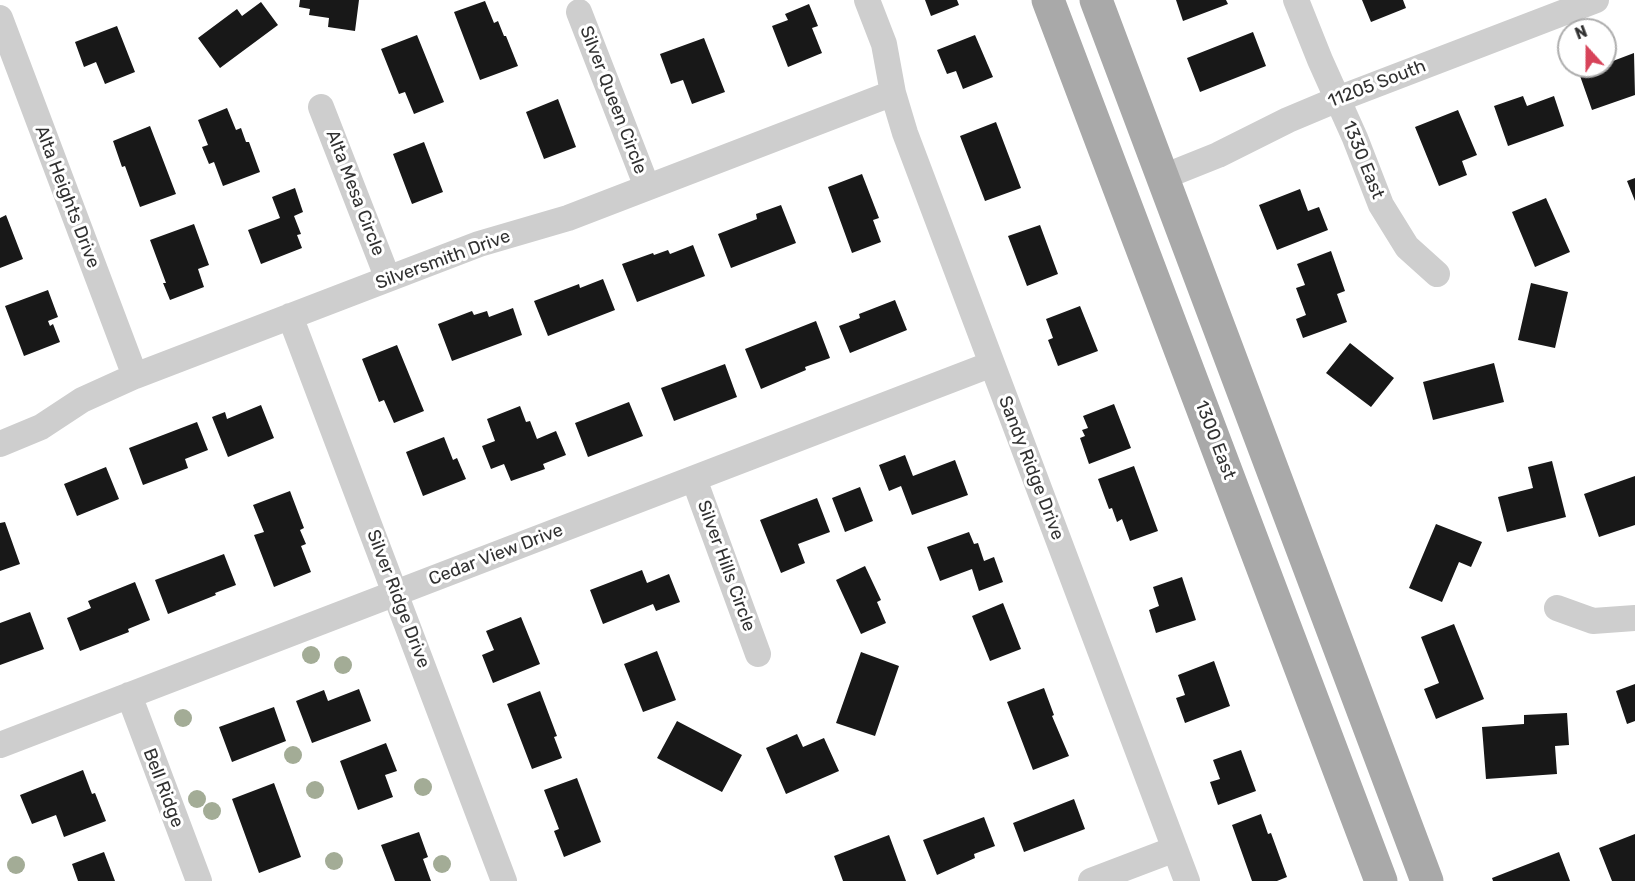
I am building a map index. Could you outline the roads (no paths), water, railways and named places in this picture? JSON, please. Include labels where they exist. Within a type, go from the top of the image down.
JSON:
[{"type":"main road","name":"1300 East","points":[[1048,0],[1381,881]]},
{"type":"main road","points":[[1096,0],[1427,881]]},
{"type":"street","name":"Sandy Ridge Drive","points":[[867,0],[884,44],[893,93],[905,133],[1187,881]]},
{"type":"street","name":"1330 East","points":[[1296,0],[1382,205],[1407,247],[1437,274]]},
{"type":"street","name":"11205 South","points":[[1163,177],[1218,155],[1288,120],[1338,99],[1596,0]]},
{"type":"street","name":"Silver Queen Circle","points":[[579,12],[648,187]]},
{"type":"street","name":"Alta Heights Drive","points":[[0,18],[135,376]]},
{"type":"street","name":"Silversmith Drive","points":[[0,444],[41,426],[82,400],[135,376],[479,244],[568,218],[893,93]]},
{"type":"street","name":"Alta Mesa Circle","points":[[321,107],[388,279]]},
{"type":"street","name":"Silver Ridge Drive","points":[[291,316],[504,881]]},
{"type":"street","name":"Cedar View Drive","points":[[0,745],[992,364]]},
{"type":"street","name":"Silver Hills Circle","points":[[694,479],[758,654]]},
{"type":"street","points":[[1557,608],[1593,621],[1635,618]]},
{"type":"street","name":"Bell Ridge","points":[[129,695],[198,881]]},
{"type":"street","points":[[1091,881],[1175,849]]}]
